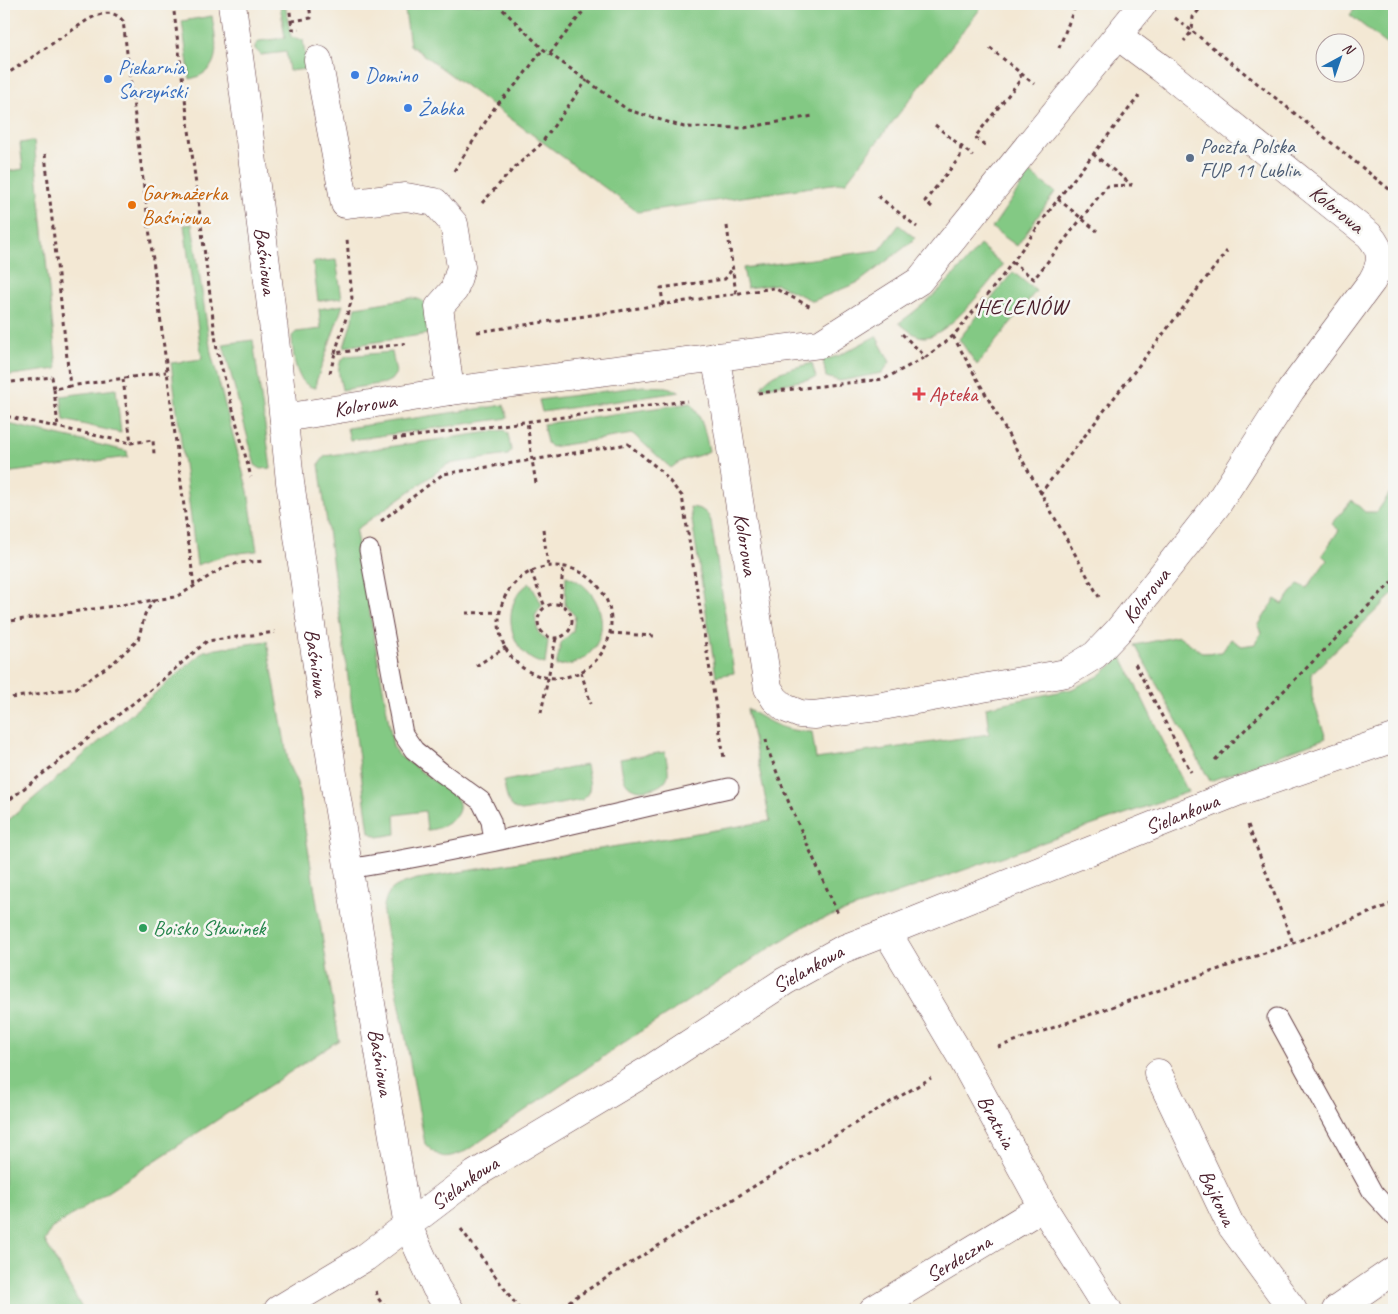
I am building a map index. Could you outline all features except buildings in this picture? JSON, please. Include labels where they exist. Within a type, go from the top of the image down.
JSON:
[{"type":"street","name":"Baśniowa","points":[[232,4],[251,143],[290,482],[348,869],[408,1226],[436,1288],[450,1310]]},
{"type":"street","name":"Kolorowa","points":[[284,418],[450,391],[820,344],[919,281],[1143,4]]},
{"type":"street","name":"Kolorowa","points":[[715,357],[723,397],[768,688],[775,699],[785,708],[800,714],[814,715],[877,707],[1066,673],[1095,655],[1118,631],[1217,505],[1291,390],[1372,281],[1379,270],[1380,257],[1378,245],[1369,235],[1169,74],[1118,36]]},
{"type":"street","points":[[318,60],[345,204],[406,197],[435,202],[454,224],[460,267],[454,290],[439,307],[450,391]]},
{"type":"street","name":"Sielankowa","points":[[278,1310],[366,1257],[475,1174],[652,1068],[785,981],[842,949],[1236,792],[1394,738]]},
{"type":"street","name":"Bratnia","points":[[888,932],[963,1060],[1043,1207],[1108,1310]]},
{"type":"street","name":"Bajkowa","points":[[1158,1073],[1230,1224],[1293,1310]]},
{"type":"street","name":"Serdeczna","points":[[874,1310],[1043,1207]]},
{"type":"street","points":[[1336,1310],[1394,1270]]},
{"type":"lane","points":[[369,550],[403,734],[414,750],[481,801],[491,821],[494,841]]},
{"type":"lane","points":[[348,869],[494,841],[729,788]]},
{"type":"lane","points":[[1277,1018],[1373,1194],[1394,1216]]},
{"type":"path","points":[[173,4],[217,350],[252,478]]},
{"type":"path","points":[[292,22],[311,18],[309,4]]},
{"type":"path","points":[[497,4],[543,49],[628,110],[684,128],[744,128],[812,116]]},
{"type":"path","points":[[550,53],[589,4]]},
{"type":"path","points":[[1204,4],[1193,17],[1192,31],[1394,193]]},
{"type":"path","points":[[4,76],[88,19],[100,14],[111,13],[118,16],[123,22],[194,586]]},
{"type":"path","points":[[990,48],[1030,80]]},
{"type":"path","points":[[435,202],[495,107],[520,80],[543,49]]},
{"type":"path","points":[[990,149],[975,137],[1021,79],[1019,72]]},
{"type":"path","points":[[456,232],[514,168],[540,145],[587,80]]},
{"type":"path","points":[[935,125],[973,155]]},
{"type":"path","points":[[940,212],[925,201],[960,157],[961,145]]},
{"type":"path","points":[[44,154],[70,386]]},
{"type":"path","points":[[1012,262],[1034,279],[1107,186],[1132,185],[1093,154]]},
{"type":"path","points":[[878,196],[924,232]]},
{"type":"path","points":[[1058,199],[1097,231]]},
{"type":"path","points":[[335,353],[352,300],[345,204]]},
{"type":"path","points":[[727,226],[736,294]]},
{"type":"path","points":[[1040,494],[1227,250]]},
{"type":"path","points":[[664,305],[661,288],[724,279],[732,269]]},
{"type":"path","points":[[366,350],[774,288],[814,308]]},
{"type":"path","points":[[953,336],[1118,631],[1195,780]]},
{"type":"path","points":[[426,435],[723,397],[884,379],[926,357]]},
{"type":"path","points":[[54,389],[166,372]]},
{"type":"path","points":[[4,383],[52,377],[58,428]]},
{"type":"path","points":[[123,379],[131,443]]},
{"type":"path","points":[[4,410],[4,416],[131,443],[153,440],[154,454]]},
{"type":"path","points":[[527,421],[536,483]]},
{"type":"path","points":[[369,550],[369,530],[443,474],[628,444],[660,470],[682,496],[729,788]]},
{"type":"path","points":[[543,529],[548,566]]},
{"type":"path","points":[[262,552],[264,566]]},
{"type":"path","points":[[4,622],[176,597],[238,563],[263,561]]},
{"type":"path","points":[[548,566],[563,566],[573,568],[590,577],[603,591],[610,608],[611,627],[606,646],[596,661],[581,672],[563,677],[549,677],[528,671],[514,659],[506,647],[499,626],[500,612],[507,592],[520,578],[531,571],[548,566]]},
{"type":"path","points":[[560,605],[563,566]]},
{"type":"path","points":[[531,571],[545,607]]},
{"type":"path","points":[[1208,766],[1394,580]]},
{"type":"path","points":[[4,699],[76,688],[114,662],[138,640],[145,614],[154,600]]},
{"type":"path","points":[[560,605],[570,613],[572,624],[566,634],[556,638],[545,635],[539,626],[539,616],[545,607],[560,605]]},
{"type":"path","points":[[466,613],[500,612]]},
{"type":"path","points":[[4,804],[113,720],[207,641],[276,632],[274,623]]},
{"type":"path","points":[[610,633],[654,636]]},
{"type":"path","points":[[541,713],[556,638]]},
{"type":"path","points":[[476,666],[506,647]]},
{"type":"path","points":[[581,672],[591,704]]},
{"type":"path","points":[[768,750],[832,903]]},
{"type":"path","points":[[1236,792],[1293,943]]},
{"type":"path","points":[[555,1310],[867,1116],[963,1060],[1293,943],[1394,903]]},
{"type":"path","points":[[457,1224],[520,1310]]},
{"type":"path","points":[[378,1298],[387,1310]]},
{"type":"green space","points":[[280,4],[285,4],[291,37],[303,40],[307,69],[289,71],[286,52],[261,55],[255,49],[259,41],[285,38]]},
{"type":"green space","points":[[404,4],[984,4],[846,182],[638,212],[410,45]]},
{"type":"green space","points":[[1358,4],[1394,4],[1394,50],[1350,15]]},
{"type":"green space","points":[[212,16],[216,46],[213,63],[201,75],[190,79],[182,21]]},
{"type":"green space","points":[[34,141],[57,369],[4,376],[4,172],[23,169],[20,143]]},
{"type":"green space","points":[[1030,173],[1055,192],[1017,246],[992,228]]},
{"type":"green space","points":[[192,224],[211,353],[248,491],[257,551],[230,554],[197,565],[171,363],[202,359],[184,225]]},
{"type":"green space","points":[[899,225],[915,238],[859,282],[813,301],[777,284],[747,288],[743,268],[880,250]]},
{"type":"green space","points":[[980,245],[1003,265],[968,307],[945,328],[925,337],[914,334],[899,323],[942,287]]},
{"type":"green space","points":[[336,260],[342,298],[318,301],[313,262]]},
{"type":"green space","points":[[1013,272],[1036,291],[977,365],[959,339]]},
{"type":"green space","points":[[411,298],[423,301],[428,308],[431,330],[427,334],[344,347],[356,307]]},
{"type":"green space","points":[[343,305],[316,382],[316,388],[309,386],[303,381],[296,367],[292,336],[296,332],[321,329],[319,309]]},
{"type":"green space","points":[[876,336],[890,362],[882,373],[840,381],[826,377],[823,360],[838,356]]},
{"type":"green space","points":[[253,340],[271,468],[261,469],[255,465],[223,344]]},
{"type":"green space","points":[[392,352],[396,373],[391,380],[385,383],[342,390],[339,367],[342,359],[346,356]]},
{"type":"green space","points":[[812,363],[816,378],[761,388],[765,382],[776,374]]},
{"type":"green space","points":[[643,386],[667,387],[680,392],[542,412],[539,400]]},
{"type":"green space","points":[[116,389],[121,433],[64,420],[61,396]]},
{"type":"green space","points":[[691,403],[703,426],[709,451],[685,459],[671,468],[633,434],[551,447],[547,443],[543,424]]},
{"type":"green space","points":[[504,405],[508,418],[350,440],[347,428]]},
{"type":"green space","points":[[4,423],[127,451],[128,457],[4,473]]},
{"type":"green space","points":[[504,430],[508,434],[511,450],[508,455],[448,464],[357,529],[356,533],[393,746],[397,754],[455,796],[459,803],[457,815],[440,827],[427,830],[425,811],[395,815],[396,834],[378,837],[369,832],[319,464],[325,456]]},
{"type":"green space","points":[[1394,487],[1394,593],[1312,673],[1312,697],[1326,738],[1210,781],[1135,645],[1179,636],[1203,653],[1222,652],[1231,639],[1242,646],[1255,644],[1261,633],[1258,626],[1275,599],[1283,604],[1298,584],[1307,588],[1327,560],[1322,555],[1339,530],[1332,524],[1352,500],[1365,512],[1377,512]]},
{"type":"green space","points":[[690,507],[703,511],[711,521],[734,673],[716,676]]},
{"type":"green space","points":[[566,576],[580,583],[591,593],[598,606],[601,619],[601,633],[596,646],[586,656],[572,664],[556,666],[561,643],[573,631],[575,616],[565,605]]},
{"type":"green space","points":[[530,583],[542,605],[535,616],[538,632],[548,641],[545,664],[537,662],[522,651],[512,631],[512,609],[515,599],[521,590]]},
{"type":"green space","name":"Boisko Sławinek","points":[[267,641],[289,766],[297,783],[339,1040],[51,1229],[45,1241],[83,1310],[4,1310],[4,824],[204,651]]},
{"type":"green space","points":[[1122,657],[1188,792],[806,925],[635,1035],[466,1151],[448,1157],[435,1153],[425,1144],[383,914],[386,899],[392,889],[417,879],[770,821],[747,709],[785,728],[812,732],[816,759],[989,734],[986,707],[1072,689],[1099,676]]},
{"type":"green space","points":[[665,752],[668,775],[662,784],[651,789],[638,790],[626,783],[620,759]]},
{"type":"green space","points":[[586,765],[590,788],[582,800],[522,811],[513,807],[508,800],[504,781]]},
{"type":"place","name":"Domino","points":[[355,75]]},
{"type":"place","name":"Piekarnia Sarzyński","points":[[108,79]]},
{"type":"place","name":"Żabka","points":[[408,108]]},
{"type":"place","name":"Poczta Polska FUP 11 Lublin","points":[[1190,158]]},
{"type":"place","name":"Garmażerka Baśniowa","points":[[132,205]]},
{"type":"place","name":"Apteka","points":[[919,394]]},
{"type":"place","name":"Boisko Sławinek","points":[[143,928]]},
{"type":"district","name":"HELENÓW","points":[[1022,306]]}]
